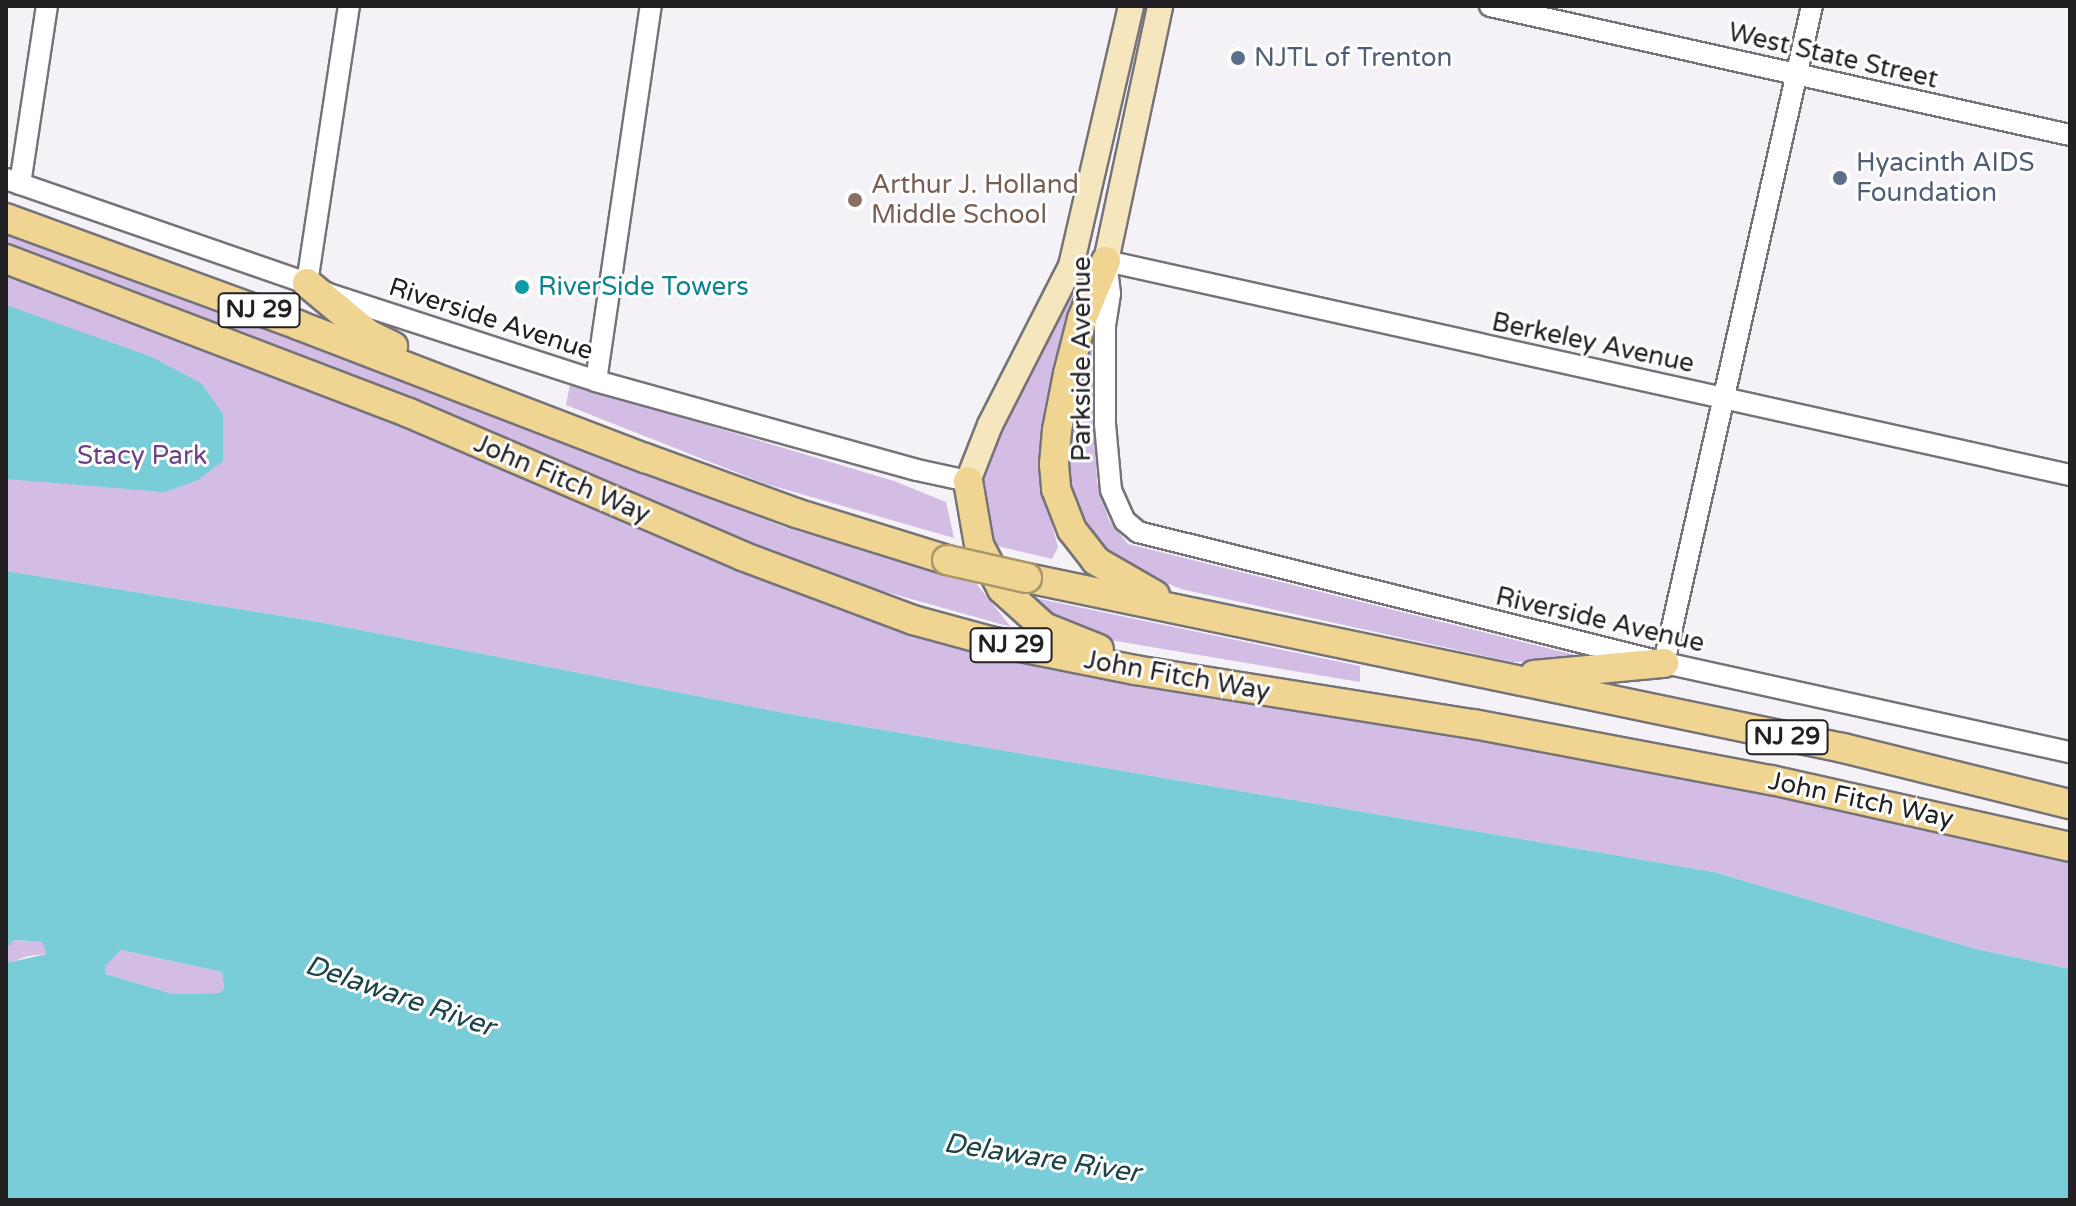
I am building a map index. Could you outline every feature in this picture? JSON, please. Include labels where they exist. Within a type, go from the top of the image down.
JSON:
[{"type":"highway","name":"John Fitch Way","points":[[6,218],[796,513],[947,560],[1843,748],[2070,804]]},
{"type":"highway","name":"John Fitch Way","points":[[6,259],[409,413],[836,593],[990,641],[1135,670],[1654,757],[2070,847]]},
{"type":"highway","points":[[1106,261],[1082,319],[1068,374],[1057,430],[1054,464],[1056,489],[1072,530],[1096,561],[1114,574],[1188,612]]},
{"type":"highway","points":[[307,283],[368,334],[511,406]]},
{"type":"highway","points":[[968,481],[979,545],[1002,589],[1044,627],[1091,647],[1286,695]]},
{"type":"highway","points":[[1503,678],[1664,663]]},
{"type":"main road","name":"Parkside Avenue","points":[[968,481],[990,425],[1071,266],[1092,187],[1131,6]]},
{"type":"main road","name":"Parkside Avenue","points":[[1106,261],[1160,6]]},
{"type":"street","points":[[13,181],[47,6]]},
{"type":"street","points":[[307,283],[349,6]]},
{"type":"street","points":[[596,381],[651,6]]},
{"type":"street","name":"West State Street","points":[[1490,6],[2070,135]]},
{"type":"street","points":[[1664,663],[1812,6]]},
{"type":"street","name":"Riverside Avenue","points":[[13,181],[307,283],[329,294],[596,381],[968,481]]},
{"type":"street","name":"Berkeley Avenue","points":[[1106,261],[2070,475]]},
{"type":"street","name":"Parkside Avenue","points":[[1106,261],[1110,294],[1105,326],[1105,424],[1111,490],[1125,521]]},
{"type":"street","name":"Riverside Avenue","points":[[1125,521],[1138,532],[1204,551],[1664,663],[2070,752]]},
{"type":"green space","points":[[6,234],[267,328],[787,528],[975,582],[1011,627],[872,588],[766,549],[422,401],[6,244]]},
{"type":"green space","name":"Stacy Park","points":[[6,259],[913,620],[2070,847],[2070,969],[1976,949],[1714,872],[790,714],[319,622],[6,571]]},
{"type":"green space","points":[[1072,291],[1075,299],[1044,420],[1038,470],[1058,547],[1052,559],[989,544],[981,481],[1001,421]]},
{"type":"green space","points":[[1094,313],[1092,359],[1097,482],[1109,520],[1128,544],[1595,660],[1512,662],[1181,589],[1120,563],[1086,529],[1067,487],[1066,420]]},
{"type":"green space","points":[[570,384],[894,481],[946,502],[954,538],[766,484],[566,405]]},
{"type":"green space","points":[[1021,595],[1360,666],[1360,682],[1080,635]]},
{"type":"green space","points":[[13,940],[43,942],[48,954],[28,956],[6,964],[6,949]]},
{"type":"green space","points":[[121,950],[222,972],[224,989],[219,993],[173,994],[106,974],[104,966]]},
{"type":"water","points":[[6,305],[152,357],[202,384],[223,414],[223,461],[198,480],[165,492],[6,479]]},
{"type":"water","name":"Delaware River","points":[[6,571],[319,622],[790,714],[1714,872],[1976,949],[2070,969],[2070,1200],[6,1200],[6,963],[47,954],[42,942],[14,940],[6,949]],"holes":[[[121,950],[222,972],[224,989],[219,993],[173,994],[106,974],[105,966]]]},
{"type":"place","name":"NJTL of Trenton","points":[[1238,58]]},
{"type":"place","name":"Hyacinth AIDS Foundation","points":[[1840,178]]},
{"type":"place","name":"Arthur J. Holland Middle School","points":[[855,200]]},
{"type":"place","name":"RiverSide Towers","points":[[522,287]]}]
